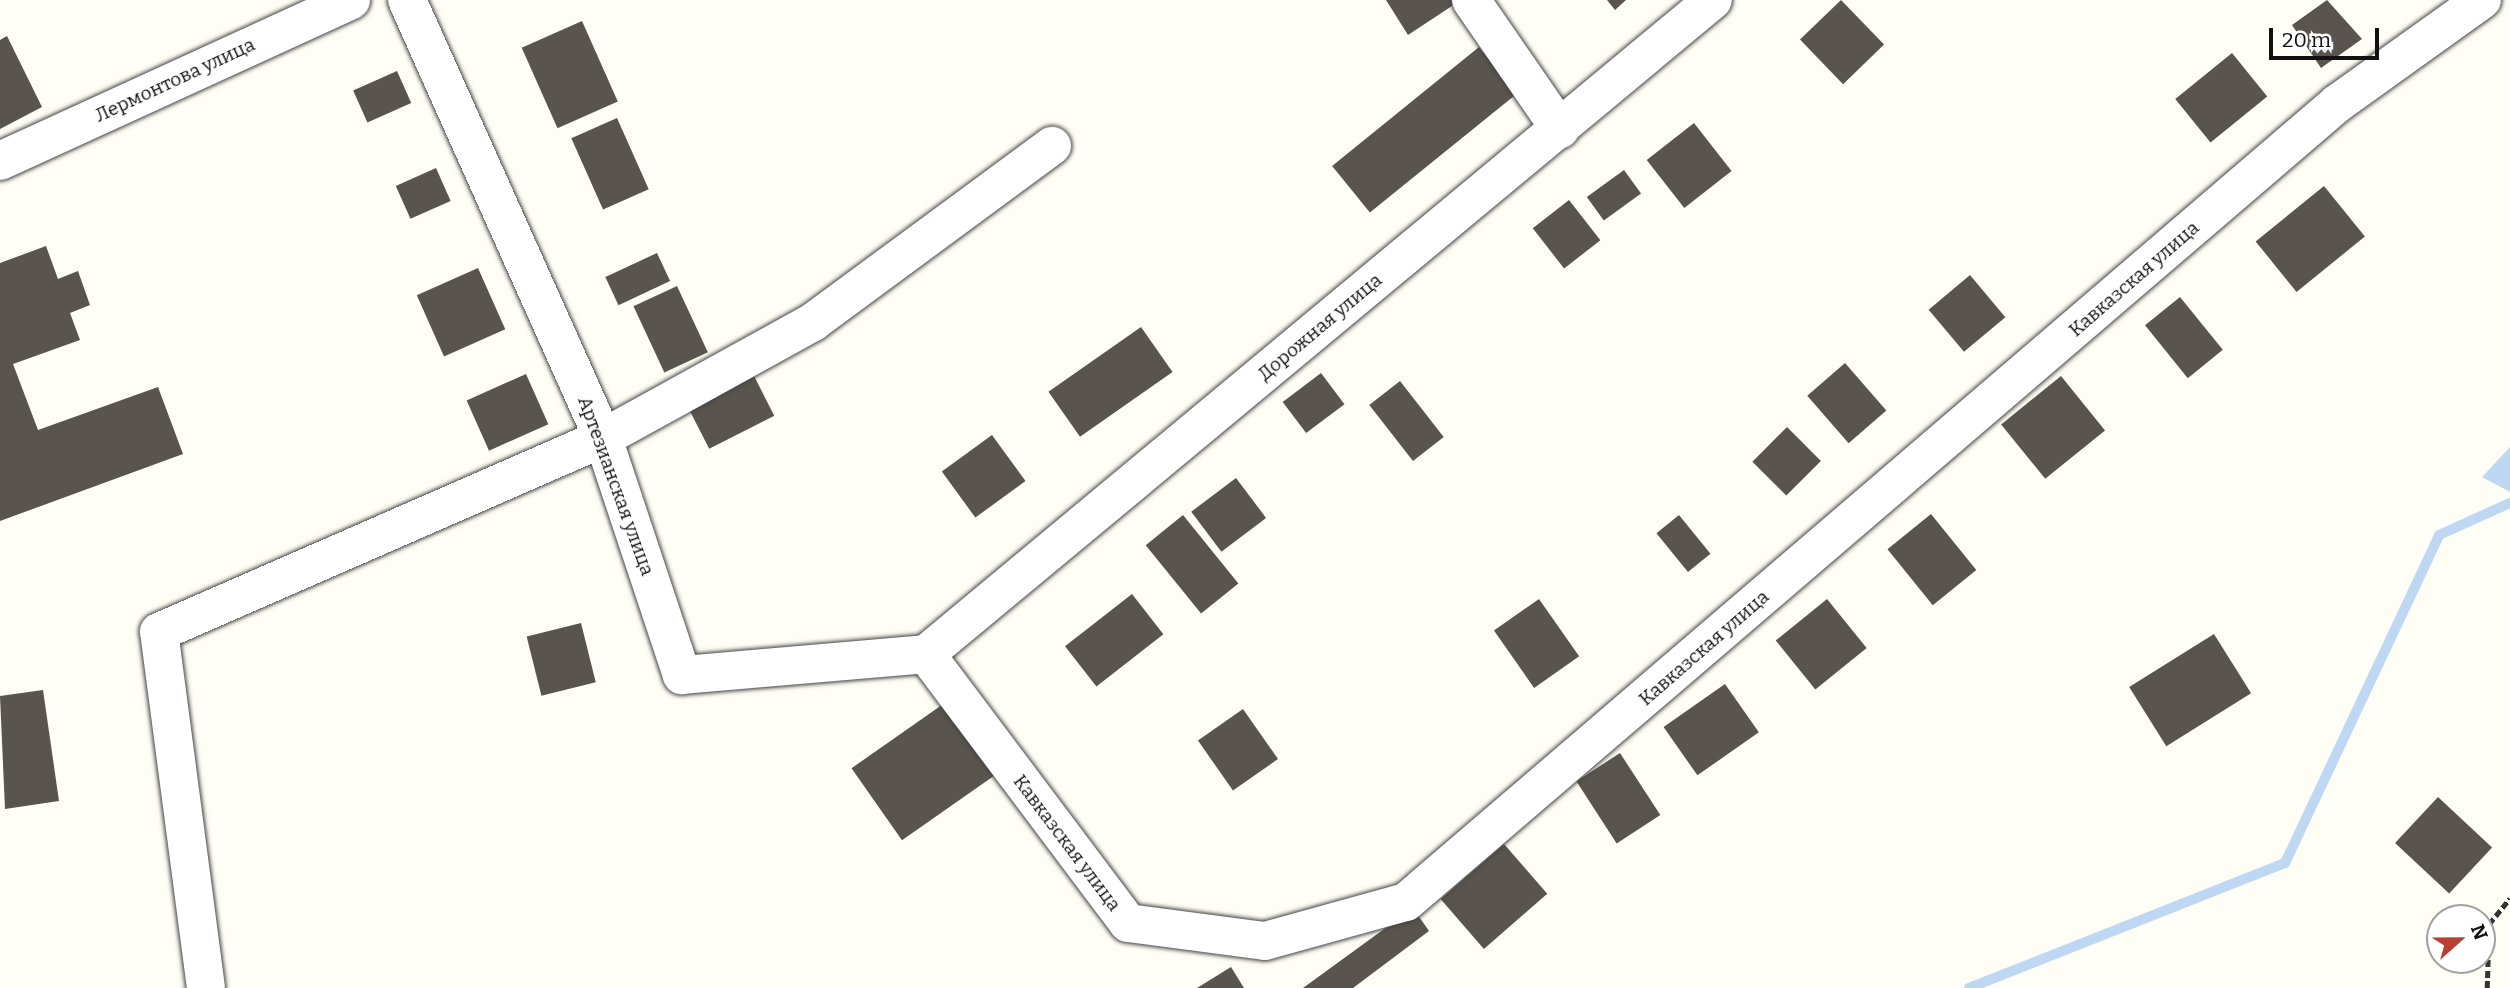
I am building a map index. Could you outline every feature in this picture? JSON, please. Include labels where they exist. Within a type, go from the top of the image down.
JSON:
[{"type":"street","name":"Лермонтова улица","points":[[0,161],[351,0]]},
{"type":"street","name":"Артезианская улица","points":[[407,0],[603,438],[681,675],[926,654]]},
{"type":"street","points":[[1471,0],[1560,129]]},
{"type":"street","name":"Дорожная улица","points":[[926,654],[1713,0]]},
{"type":"street","name":"Кавказская улица","points":[[926,654],[1128,923],[1265,941],[1406,902],[2338,103],[2482,0]]},
{"type":"street","points":[[206,988],[159,632],[603,438],[813,322],[1052,146]]},
{"type":"path","points":[[2487,988],[2489,925],[2510,898]]},
{"type":"water","points":[[2510,447],[2510,492],[2482,477]]},
{"type":"building","points":[[1386,0],[1452,0],[1455,4],[1408,35]]},
{"type":"building","points":[[1607,0],[1626,0],[1615,10]]},
{"type":"building","points":[[1841,0],[1884,45],[1843,84],[1800,40]]},
{"type":"building","points":[[2327,0],[2362,39],[2321,68],[2292,25]]},
{"type":"building","points":[[582,21],[618,101],[557,128],[522,48]]},
{"type":"building","points":[[7,36],[42,107],[0,129],[0,40]]},
{"type":"building","points":[[1479,47],[1517,94],[1370,213],[1332,166]]},
{"type":"building","points":[[2232,53],[2267,97],[2211,142],[2175,99]]},
{"type":"building","points":[[397,71],[411,103],[367,122],[353,91]]},
{"type":"building","points":[[617,118],[649,189],[603,210],[571,138]]},
{"type":"building","points":[[1694,123],[1732,171],[1684,208],[1647,160]]},
{"type":"building","points":[[436,168],[451,201],[410,219],[396,186]]},
{"type":"building","points":[[1624,170],[1641,193],[1604,220],[1587,197]]},
{"type":"building","points":[[2324,186],[2365,237],[2297,292],[2256,241]]},
{"type":"building","points":[[1569,200],[1600,240],[1564,269],[1533,228]]},
{"type":"building","points":[[46,246],[58,279],[78,271],[90,305],[70,313],[80,340],[13,364],[38,430],[158,387],[183,454],[0,521],[0,263]]},
{"type":"building","points":[[657,253],[670,281],[618,305],[605,277]]},
{"type":"building","points":[[478,268],[505,329],[444,356],[417,295]]},
{"type":"building","points":[[1970,275],[2005,317],[1964,352],[1929,310]]},
{"type":"building","points":[[677,286],[708,352],[664,372],[633,306]]},
{"type":"building","points":[[2180,297],[2223,350],[2188,378],[2145,325]]},
{"type":"building","points":[[1141,327],[1173,372],[1080,437],[1048,392]]},
{"type":"building","points":[[1845,363],[1886,411],[1849,443],[1807,396]]},
{"type":"building","points":[[752,372],[774,416],[709,449],[687,405]]},
{"type":"building","points":[[1321,373],[1344,404],[1306,433],[1283,402]]},
{"type":"building","points":[[526,374],[548,424],[489,451],[467,400]]},
{"type":"building","points":[[2061,376],[2105,430],[2045,479],[2001,424]]},
{"type":"building","points":[[1400,381],[1444,437],[1413,461],[1369,405]]},
{"type":"building","points":[[1787,427],[1821,461],[1786,496],[1752,462]]},
{"type":"building","points":[[992,435],[1026,481],[975,518],[942,471]]},
{"type":"building","points":[[1236,478],[1266,518],[1221,552],[1191,512]]},
{"type":"building","points":[[1931,514],[1976,570],[1933,605],[1887,549]]},
{"type":"building","points":[[1183,515],[1238,583],[1201,614],[1146,545]]},
{"type":"building","points":[[1679,515],[1710,554],[1688,572],[1656,533]]},
{"type":"building","points":[[1132,594],[1163,634],[1096,687],[1065,646]]},
{"type":"building","points":[[1539,599],[1579,656],[1534,688],[1494,631]]},
{"type":"building","points":[[1827,599],[1867,648],[1815,689],[1776,641]]},
{"type":"building","points":[[581,623],[596,682],[541,696],[527,637]]},
{"type":"building","points":[[2214,634],[2251,693],[2166,746],[2129,687]]},
{"type":"building","points":[[1725,684],[1759,732],[1697,775],[1664,727]]},
{"type":"building","points":[[43,690],[59,801],[5,809],[0,696]]},
{"type":"building","points":[[949,700],[999,772],[902,840],[852,768]]},
{"type":"building","points":[[1243,709],[1278,759],[1233,791],[1198,741]]},
{"type":"building","points":[[1620,753],[1660,815],[1617,843],[1576,781]]},
{"type":"building","points":[[2438,797],[2492,847],[2449,894],[2395,843]]},
{"type":"building","points":[[1504,844],[1547,894],[1484,949],[1441,899]]},
{"type":"building","points":[[1413,908],[1429,931],[1353,988],[1303,988]]},
{"type":"building","points":[[1231,967],[1244,988],[1197,988]]},
{"type":"waterway","points":[[1969,988],[2285,863],[2439,535],[2510,503]]}]
